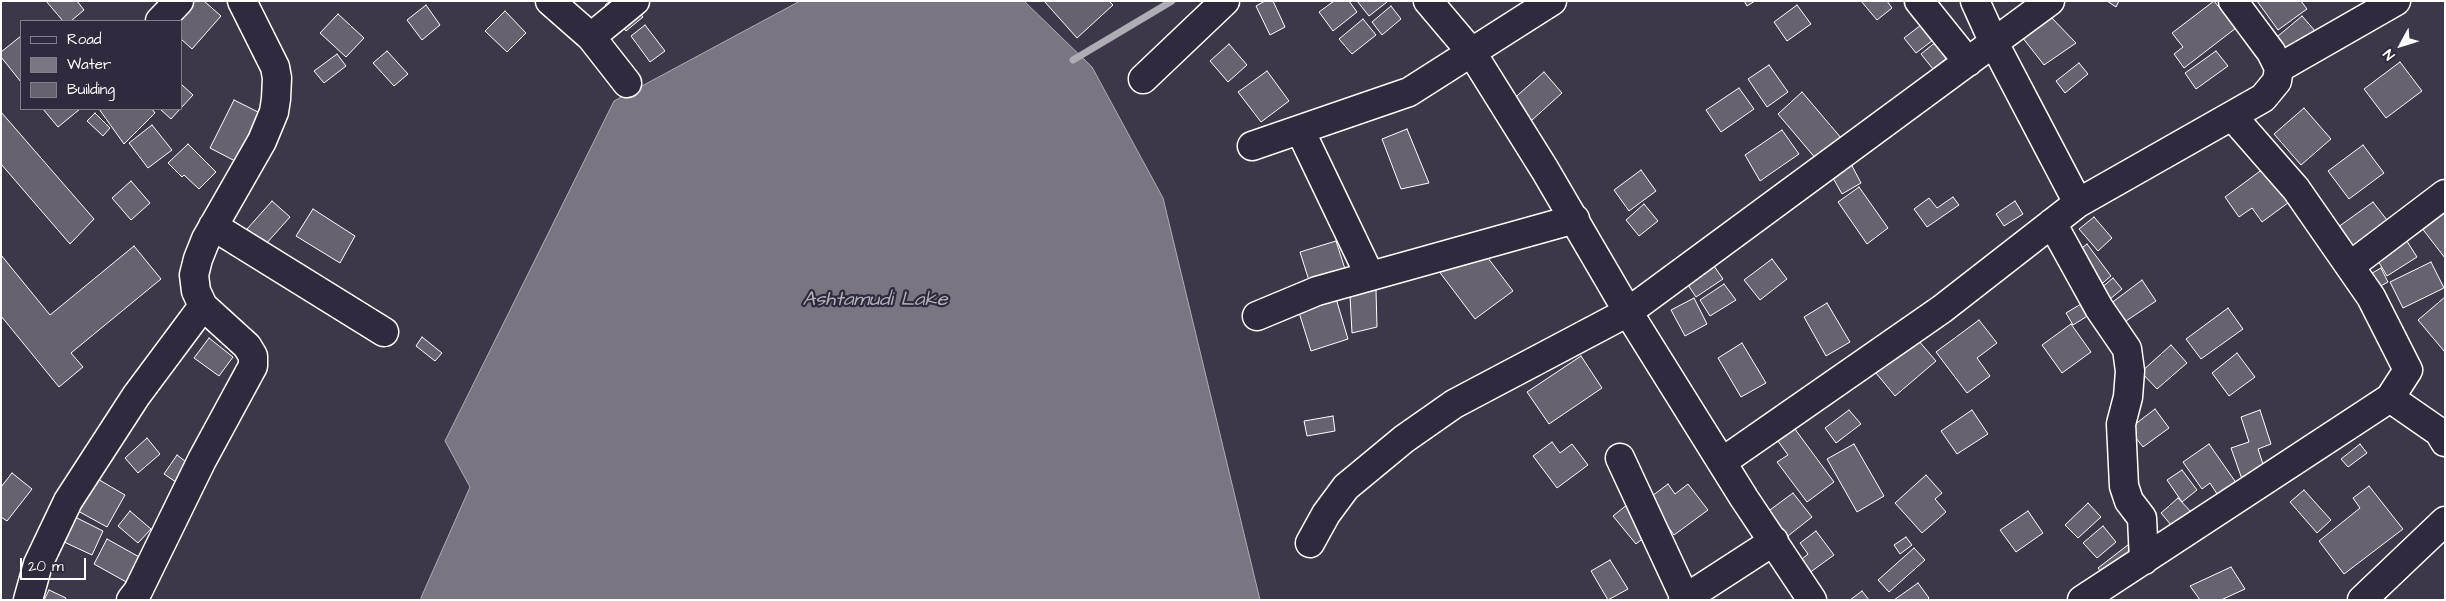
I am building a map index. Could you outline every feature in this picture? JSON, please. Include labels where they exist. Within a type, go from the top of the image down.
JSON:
[{"type":"street","points":[[161,20],[179,1]]},
{"type":"street","points":[[550,1],[591,37],[627,83]]},
{"type":"street","points":[[591,37],[635,1]]},
{"type":"street","points":[[1428,1],[1472,53],[1628,312],[1722,462],[1812,600]]},
{"type":"street","points":[[1252,146],[1409,92],[1552,1]]},
{"type":"street","points":[[1919,1],[1968,62]]},
{"type":"street","points":[[1975,1],[1994,43],[2078,202]]},
{"type":"street","points":[[1310,543],[1326,514],[1346,487],[1404,439],[1454,404],[1628,312],[2050,1]]},
{"type":"street","points":[[1722,462],[1890,346],[2078,202],[2233,117],[2263,98],[2277,81],[2279,68],[2271,52],[2233,1]]},
{"type":"street","points":[[2279,68],[2396,1]]},
{"type":"street","points":[[131,600],[138,591],[202,460],[253,366],[253,356],[247,346],[203,306],[196,291],[194,275],[198,259],[213,226],[262,141],[274,112],[277,78],[275,67],[245,2]]},
{"type":"street","points":[[1143,79],[1212,6]]},
{"type":"street","points":[[2082,600],[2390,398],[2408,370],[2371,297],[2350,266],[2296,189],[2233,117]]},
{"type":"street","points":[[1300,130],[1370,276]]},
{"type":"street","points":[[2350,266],[2445,194]]},
{"type":"street","points":[[1257,316],[1317,291],[1574,220]]},
{"type":"street","points":[[2052,223],[2098,308],[2127,349],[2130,371],[2128,396],[2121,424],[2124,486],[2129,501],[2142,518],[2144,560]]},
{"type":"street","points":[[213,226],[384,332]]},
{"type":"street","points":[[28,600],[38,564],[68,501],[136,396],[203,306]]},
{"type":"street","points":[[2390,398],[2439,432],[2445,442]]},
{"type":"street","points":[[1620,458],[1684,599],[1774,541]]},
{"type":"street","points":[[2362,600],[2445,521]]},
{"type":"water","name":"Ashtamudi Lake","points":[[800,1],[1024,1],[1092,67],[1163,198],[1260,600],[420,600],[470,487],[445,441],[614,101]]},
{"type":"building","points":[[46,1],[77,1],[84,10],[72,20],[62,20]]},
{"type":"building","points":[[191,1],[204,1],[221,16],[192,49],[182,40],[182,20],[174,20]]},
{"type":"building","points":[[610,1],[631,1],[643,17],[626,31],[605,5]]},
{"type":"building","points":[[1044,1],[1109,1],[1113,5],[1077,38]]},
{"type":"building","points":[[1265,1],[1273,1],[1285,27],[1270,35],[1256,6]]},
{"type":"building","points":[[1334,1],[1349,1],[1357,12],[1333,31],[1319,12]]},
{"type":"building","points":[[1357,1],[1387,1],[1387,2],[1369,16]]},
{"type":"building","points":[[1744,1],[1755,1],[1747,6]]},
{"type":"building","points":[[1861,1],[1887,1],[1892,8],[1877,20]]},
{"type":"building","points":[[2107,1],[2119,1],[2116,7]]},
{"type":"building","points":[[2214,1],[2236,28],[2184,68],[2174,54],[2183,47],[2172,33]]},
{"type":"building","points":[[2257,1],[2301,1],[2307,9],[2278,30]]},
{"type":"building","points":[[426,5],[440,25],[422,40],[407,20]]},
{"type":"building","points":[[1797,5],[1811,24],[1787,41],[1774,22]]},
{"type":"building","points":[[1391,6],[1401,19],[1382,35],[1372,22]]},
{"type":"building","points":[[505,11],[526,33],[507,52],[485,31]]},
{"type":"building","points":[[338,14],[364,38],[346,57],[320,33]]},
{"type":"building","points":[[2049,15],[2076,43],[2044,65],[2022,37]]},
{"type":"building","points":[[2302,16],[2316,32],[2287,58],[2272,41]]},
{"type":"building","points":[[1363,19],[1376,35],[1352,54],[1339,39]]},
{"type":"building","points":[[1925,22],[1937,37],[1916,53],[1904,38]]},
{"type":"building","points":[[645,25],[665,51],[650,62],[631,36]]},
{"type":"building","points":[[20,37],[20,81],[1,57],[1,52]]},
{"type":"building","points":[[1942,37],[1954,52],[1933,69],[1921,54]]},
{"type":"building","points":[[1229,44],[1247,65],[1228,82],[1210,61]]},
{"type":"building","points":[[387,51],[408,74],[394,86],[373,63]]},
{"type":"building","points":[[2216,51],[2228,66],[2196,89],[2185,73]]},
{"type":"building","points":[[337,54],[346,66],[324,83],[314,71]]},
{"type":"building","points":[[2400,62],[2422,91],[2386,118],[2364,89]]},
{"type":"building","points":[[2079,63],[2088,74],[2065,93],[2056,81]]},
{"type":"building","points":[[1769,65],[1788,92],[1767,107],[1748,79]]},
{"type":"building","points":[[1267,71],[1289,101],[1261,122],[1238,92]]},
{"type":"building","points":[[1544,72],[1562,93],[1521,130],[1502,109]]},
{"type":"building","points":[[182,85],[193,95],[182,107]]},
{"type":"building","points":[[1739,88],[1754,109],[1721,132],[1706,110]]},
{"type":"building","points":[[1802,92],[1842,139],[1817,160],[1778,114]]},
{"type":"building","points":[[234,100],[260,113],[235,161],[210,148]]},
{"type":"building","points":[[2304,108],[2331,139],[2301,165],[2274,134]]},
{"type":"building","points":[[44,110],[79,110],[58,127]]},
{"type":"building","points":[[100,110],[153,110],[155,113],[124,144]]},
{"type":"building","points":[[161,110],[179,110],[171,119]]},
{"type":"building","points":[[1,112],[94,219],[70,244],[1,164]]},
{"type":"building","points":[[95,113],[110,128],[103,136],[87,121]]},
{"type":"building","points":[[152,125],[172,150],[148,168],[129,143]]},
{"type":"building","points":[[1407,129],[1429,183],[1401,189],[1382,139]]},
{"type":"building","points":[[1782,130],[1799,154],[1760,181],[1745,155]]},
{"type":"building","points":[[188,144],[216,172],[199,189],[184,175],[182,177],[168,163]]},
{"type":"building","points":[[2363,145],[2384,173],[2349,199],[2328,171]]},
{"type":"building","points":[[1849,160],[1861,183],[1842,194],[1829,171]]},
{"type":"building","points":[[2271,163],[2296,197],[2262,222],[2252,208],[2239,217],[2225,197]]},
{"type":"building","points":[[1641,170],[1656,191],[1629,211],[1614,190]]},
{"type":"building","points":[[131,181],[150,203],[131,220],[112,198]]},
{"type":"building","points":[[1859,187],[1888,228],[1867,244],[1838,202]]},
{"type":"building","points":[[1953,197],[1959,205],[1927,227],[1914,209],[1929,198],[1937,208]]},
{"type":"building","points":[[272,201],[290,217],[265,245],[247,229]]},
{"type":"building","points":[[2015,201],[2023,214],[2004,226],[1996,214]]},
{"type":"building","points":[[2373,202],[2390,224],[2351,253],[2334,230]]},
{"type":"building","points":[[1644,204],[1658,221],[1639,236],[1626,220]]},
{"type":"building","points":[[313,209],[355,236],[340,263],[296,236]]},
{"type":"building","points":[[2445,209],[2445,258],[2421,227]]},
{"type":"building","points":[[2094,217],[2112,238],[2098,251],[2079,229]]},
{"type":"building","points":[[2403,235],[2417,257],[2387,276],[2374,254]]},
{"type":"building","points":[[1472,237],[1513,291],[1475,319],[1435,266]]},
{"type":"building","points":[[1336,241],[1347,275],[1311,287],[1300,252]]},
{"type":"building","points":[[2087,244],[2111,276],[2098,287],[2073,255]]},
{"type":"building","points":[[134,246],[161,279],[71,353],[83,367],[59,387],[1,316],[1,255],[50,315]]},
{"type":"building","points":[[1701,247],[1723,279],[1696,297],[1674,264]]},
{"type":"building","points":[[1772,259],[1787,279],[1760,300],[1744,280]]},
{"type":"building","points":[[2431,262],[2444,288],[2403,308],[2390,282]]},
{"type":"building","points":[[2381,268],[2388,282],[2375,289],[2367,276]]},
{"type":"building","points":[[2113,278],[2122,289],[2103,305],[2094,294]]},
{"type":"building","points":[[2142,280],[2156,301],[2123,323],[2110,304]]},
{"type":"building","points":[[1724,284],[1736,300],[1710,316],[1700,300]]},
{"type":"building","points":[[1376,290],[1377,327],[1352,333],[1350,296]]},
{"type":"building","points":[[1335,295],[1348,339],[1311,351],[1297,306]]},
{"type":"building","points":[[2445,297],[2445,350],[2444,351],[2418,320]]},
{"type":"building","points":[[1694,298],[1707,324],[1685,336],[1671,310]]},
{"type":"building","points":[[1827,303],[1850,342],[1826,356],[1804,317]]},
{"type":"building","points":[[2081,304],[2089,315],[2073,325],[2066,313]]},
{"type":"building","points":[[2228,308],[2243,329],[2201,359],[2186,339]]},
{"type":"building","points":[[1979,320],[1997,343],[1977,358],[1990,376],[1967,393],[1936,352]]},
{"type":"building","points":[[2071,324],[2091,352],[2062,373],[2042,345]]},
{"type":"building","points":[[1911,332],[1936,361],[1895,396],[1871,367]]},
{"type":"building","points":[[422,337],[442,353],[435,361],[416,346]]},
{"type":"building","points":[[209,338],[233,357],[219,376],[194,358]]},
{"type":"building","points":[[1742,343],[1766,383],[1741,397],[1718,358]]},
{"type":"building","points":[[2171,345],[2187,363],[2157,389],[2141,372]]},
{"type":"building","points":[[2237,353],[2255,377],[2229,396],[2212,373]]},
{"type":"building","points":[[1581,356],[1602,388],[1549,424],[1527,392]]},
{"type":"building","points":[[2155,409],[2169,428],[2143,447],[2129,429]]},
{"type":"building","points":[[1849,410],[1861,424],[1836,443],[1825,428]]},
{"type":"building","points":[[1972,410],[1988,434],[1957,454],[1941,431]]},
{"type":"building","points":[[2260,410],[2271,444],[2258,449],[2266,473],[2243,482],[2231,448],[2249,442],[2241,417]]},
{"type":"building","points":[[1333,416],[1335,431],[1307,436],[1304,421]]},
{"type":"building","points":[[1792,425],[1834,482],[1807,502],[1777,462],[1788,455],[1775,437]]},
{"type":"building","points":[[147,438],[160,454],[138,473],[125,458]]},
{"type":"building","points":[[1552,442],[1560,453],[1572,444],[1588,465],[1557,488],[1533,456]]},
{"type":"building","points":[[1854,444],[1884,496],[1857,512],[1827,459]]},
{"type":"building","points":[[2209,444],[2237,484],[2219,497],[2210,483],[2202,489],[2183,462]]},
{"type":"building","points":[[2360,444],[2367,453],[2348,467],[2341,459]]},
{"type":"building","points":[[177,455],[189,464],[176,482],[164,474]]},
{"type":"building","points":[[2182,470],[2197,490],[2182,502],[2167,480]]},
{"type":"building","points":[[12,473],[32,489],[7,521],[1,517],[1,487]]},
{"type":"building","points":[[1926,475],[1942,493],[1935,499],[1946,512],[1922,533],[1895,503]]},
{"type":"building","points":[[96,478],[125,495],[107,527],[78,511]]},
{"type":"building","points":[[1668,484],[1675,494],[1688,484],[1708,510],[1674,535],[1648,499]]},
{"type":"building","points":[[2369,486],[2403,529],[2344,574],[2319,541],[2360,508],[2353,498]]},
{"type":"building","points":[[2304,490],[2331,520],[2317,533],[2290,502]]},
{"type":"building","points":[[1793,493],[1812,517],[1779,543],[1759,518]]},
{"type":"building","points":[[2178,498],[2194,515],[2176,531],[2161,513]]},
{"type":"building","points":[[2088,503],[2101,517],[2078,538],[2065,525]]},
{"type":"building","points":[[1628,504],[1651,532],[1636,544],[1613,516]]},
{"type":"building","points":[[130,511],[151,529],[138,543],[118,526]]},
{"type":"building","points":[[2028,511],[2043,533],[2016,552],[2000,530]]},
{"type":"building","points":[[73,516],[103,531],[92,555],[62,541]]},
{"type":"building","points":[[2103,526],[2116,542],[2097,558],[2083,543]]},
{"type":"building","points":[[1816,531],[1834,555],[1805,576],[1796,564],[1808,554],[1800,543]]},
{"type":"building","points":[[1906,537],[1912,545],[1900,554],[1894,545]]},
{"type":"building","points":[[107,539],[141,558],[128,583],[94,564]]},
{"type":"building","points":[[2133,541],[2146,558],[2111,585],[2098,568]]},
{"type":"building","points":[[1914,548],[1925,560],[1889,592],[1878,580]]},
{"type":"building","points":[[1610,560],[1628,589],[1608,600],[1591,571]]},
{"type":"building","points":[[2231,567],[2245,589],[2221,600],[2200,600],[2190,586]]},
{"type":"building","points":[[1918,583],[1929,598],[1927,600],[1894,600]]},
{"type":"building","points":[[49,590],[66,598],[65,600],[44,600]]},
{"type":"building","points":[[1862,591],[1869,600],[1850,600]]},
{"type":"waterway","points":[[1073,60],[1172,1]]}]
